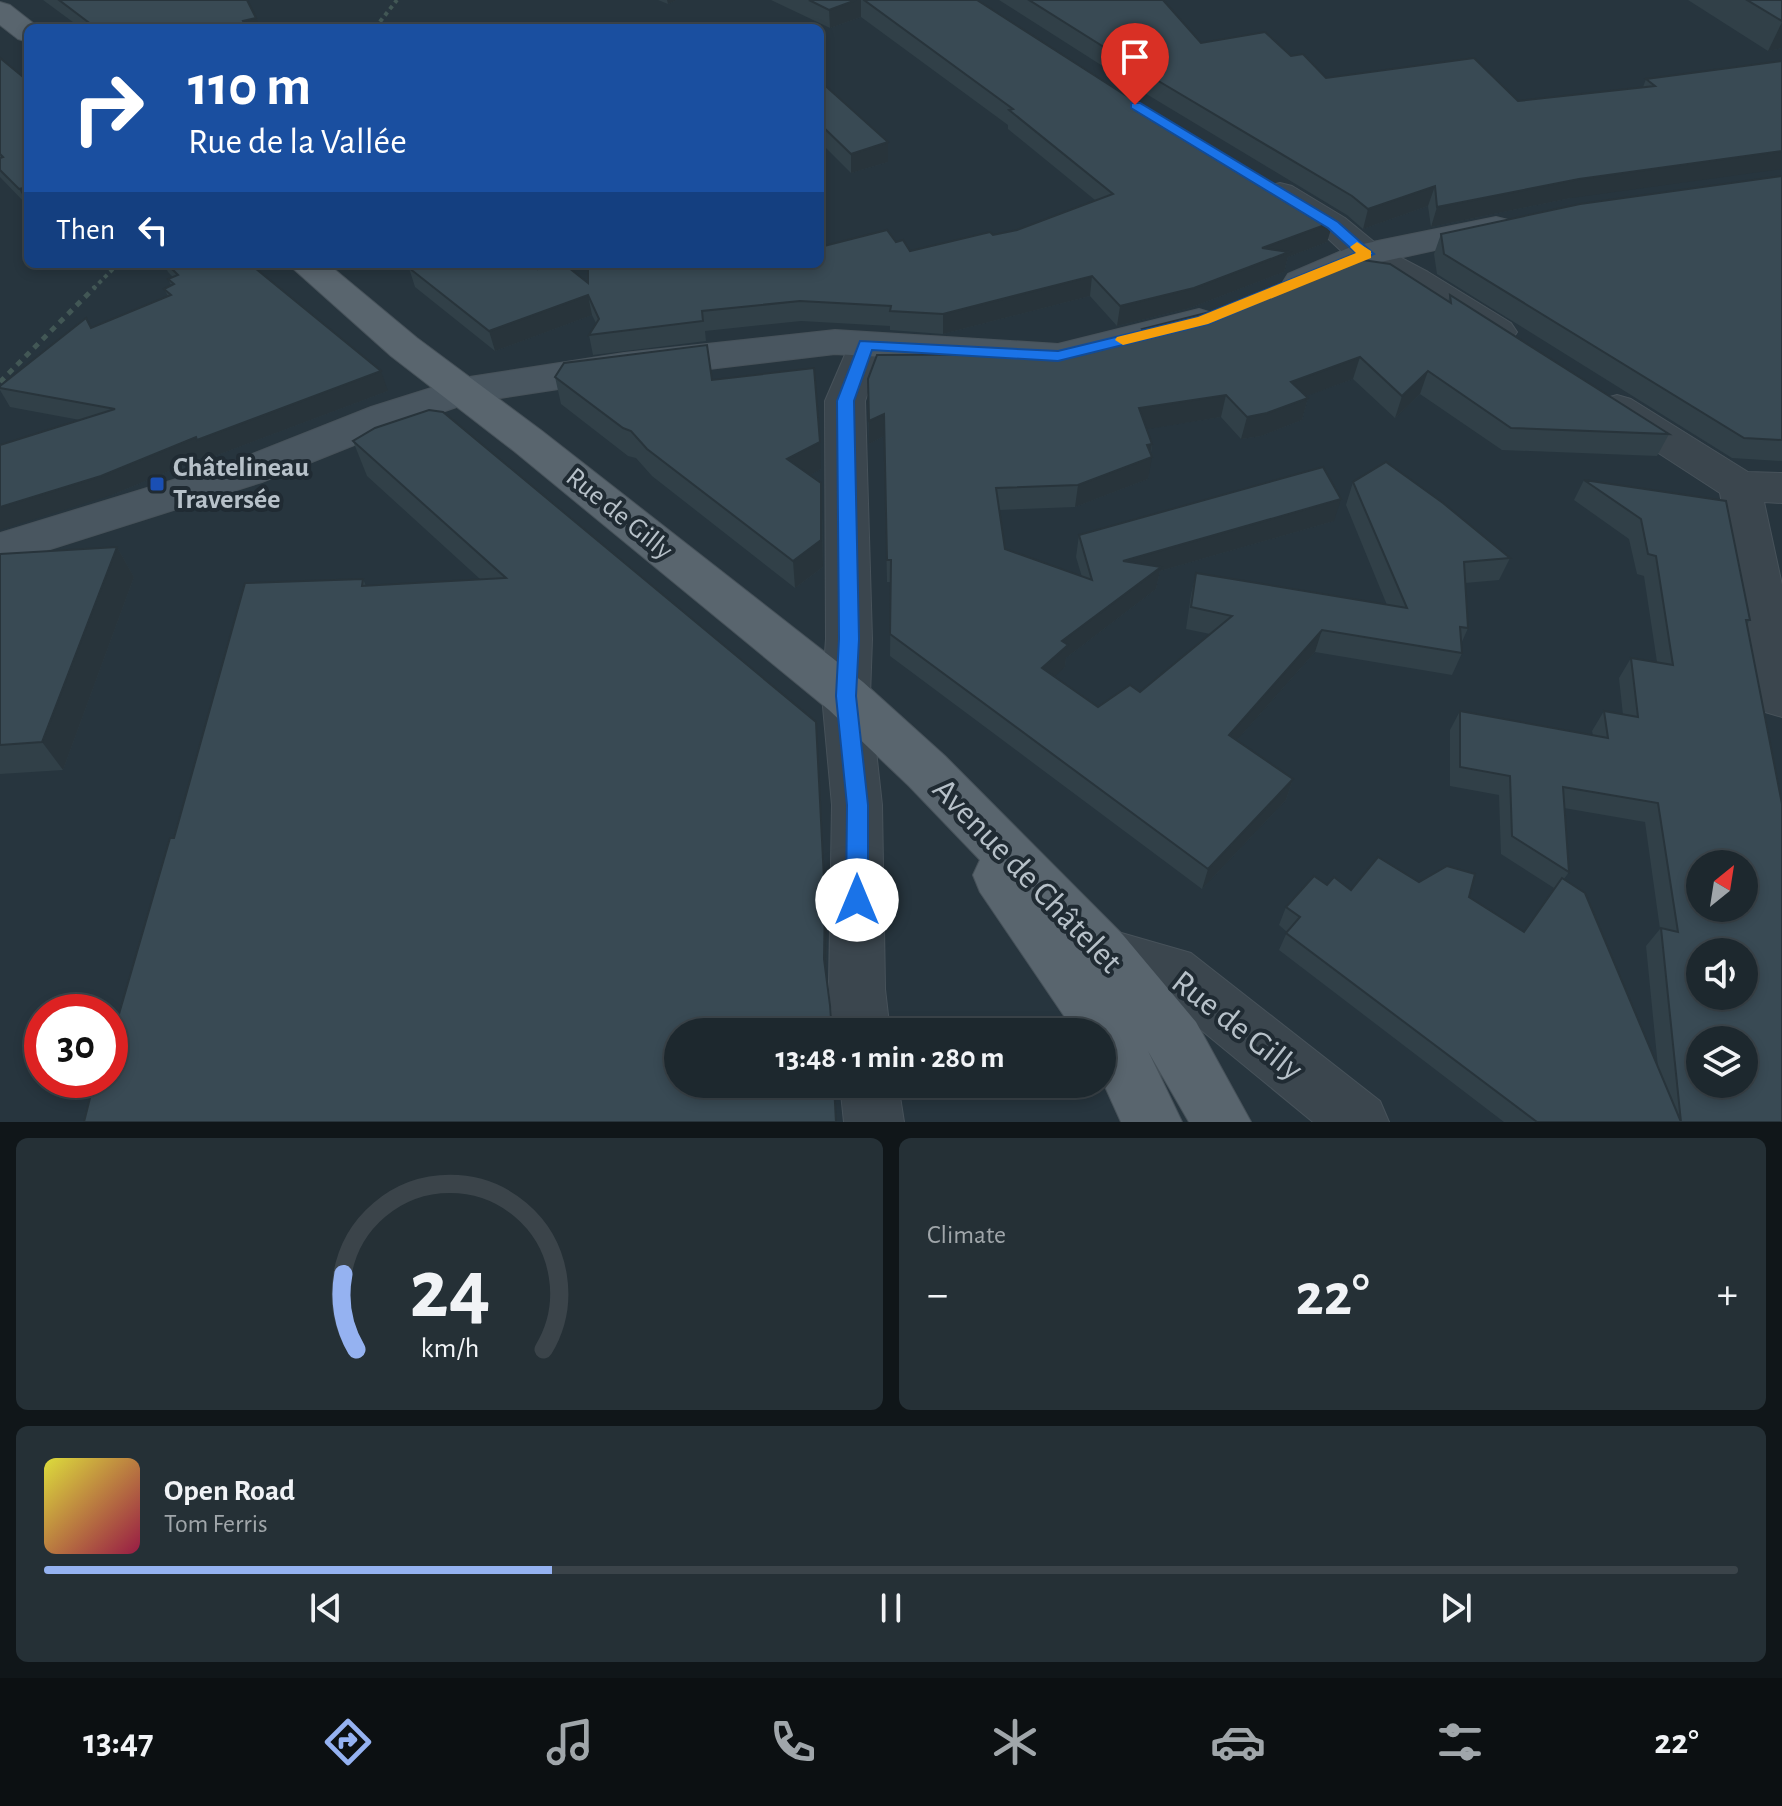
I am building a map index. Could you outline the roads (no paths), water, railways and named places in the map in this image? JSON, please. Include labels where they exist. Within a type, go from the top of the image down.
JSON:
[{"type":"main road","points":[[0,11],[24,30]]},
{"type":"main road","points":[[1275,292],[1366,254],[1527,220]]},
{"type":"main road","name":"Rue de Gilly","points":[[311,268],[404,347],[846,696],[927,771]]},
{"type":"main road","points":[[0,549],[247,472],[385,417],[463,391],[624,366],[835,342],[1058,356],[1203,320],[1232,309]]},
{"type":"main road","name":"Avenue de Châtelet","points":[[927,771],[1104,953],[1176,1041],[1221,1122]]},
{"type":"main road","name":"Avenue de Châtelet","points":[[927,771],[1112,1038],[1152,1122]]},
{"type":"street","points":[[1254,177],[1333,225],[1366,254],[1415,280],[1532,354]]},
{"type":"street","points":[[860,1018],[857,989],[857,805],[846,696],[849,639],[845,401],[866,345]]},
{"type":"street","points":[[1584,387],[1761,487],[1782,698]]},
{"type":"street","name":"Rue de Gilly","points":[[1104,953],[1171,971],[1359,1122]]},
{"type":"street","points":[[871,1098],[874,1122]]},
{"type":"place","name":"Châtelineau Traversée","points":[[157,484]]}]
